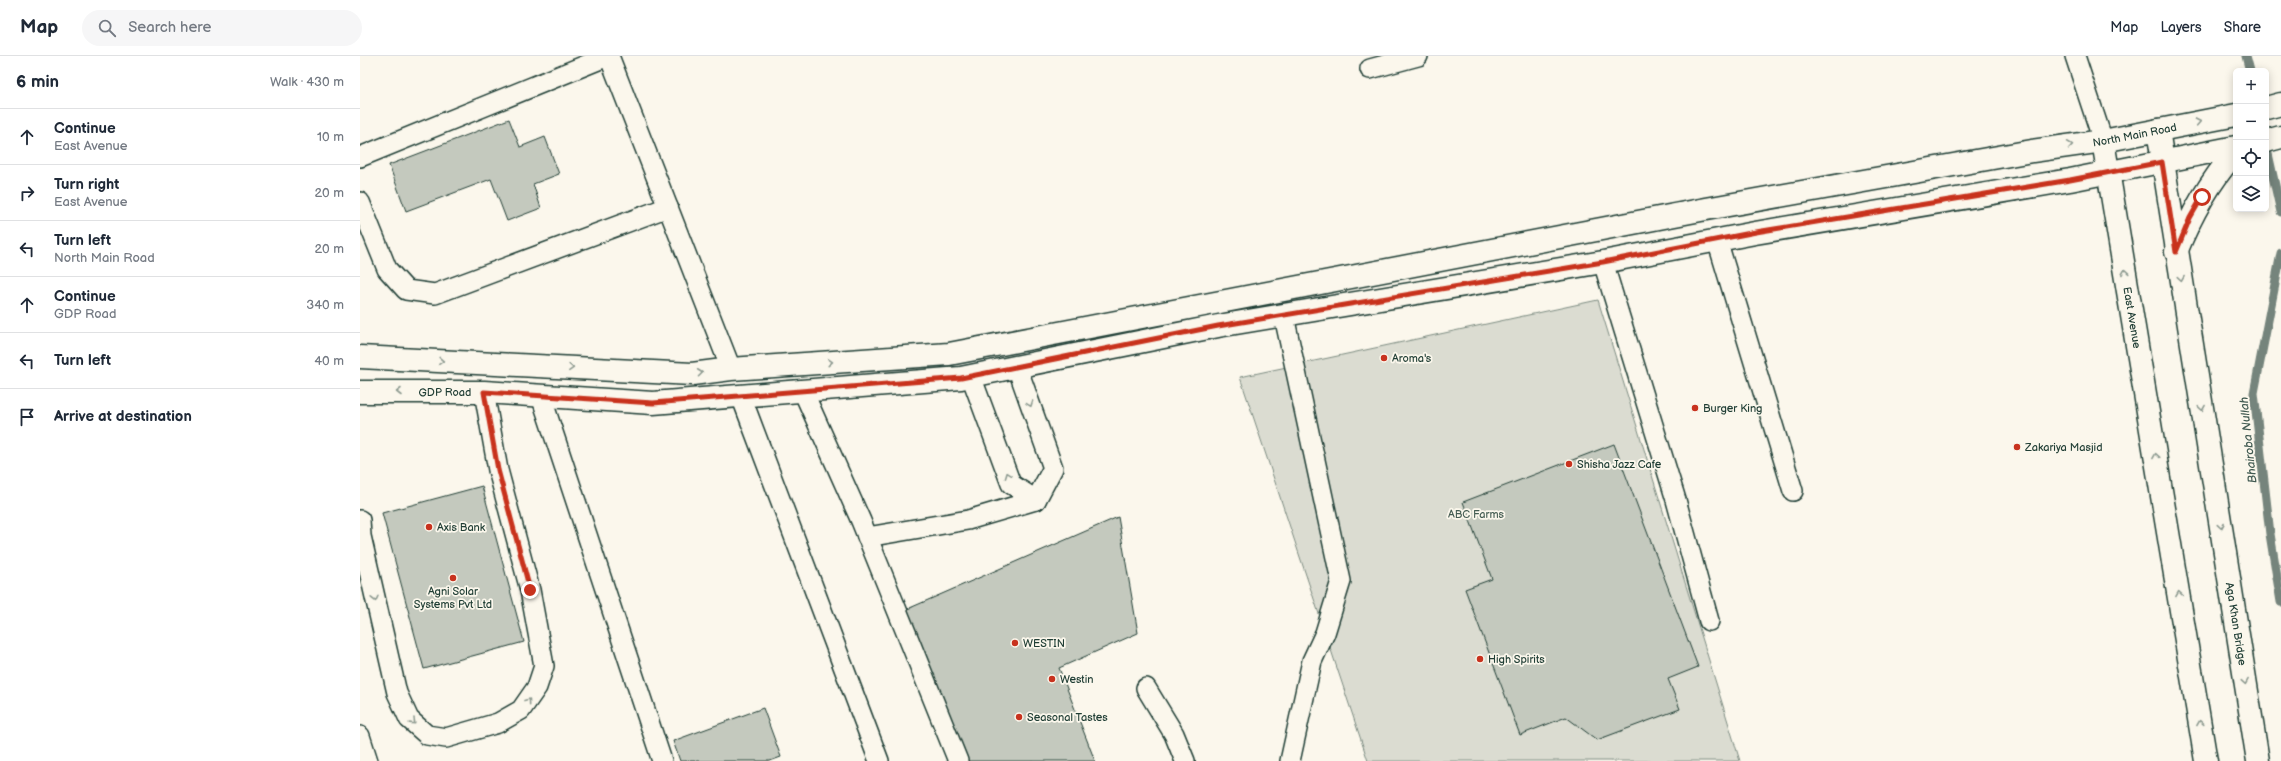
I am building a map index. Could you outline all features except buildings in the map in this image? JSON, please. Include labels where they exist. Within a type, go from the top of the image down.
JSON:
[{"type":"main road","points":[[2269,107],[2281,104]]},
{"type":"main road","name":"North Main Road","points":[[360,356],[692,374],[731,369],[949,354],[1706,209],[2032,151],[2103,141],[2232,116]]},
{"type":"main road","points":[[2158,130],[2176,252]]},
{"type":"main road","points":[[2269,140],[2281,137]]},
{"type":"main road","name":"East Avenue","points":[[2103,141],[2206,761]]},
{"type":"main road","points":[[2109,172],[2233,148]]},
{"type":"main road","points":[[2176,252],[2190,218],[2202,197],[2214,177],[2233,155]]},
{"type":"main road","name":"GDP Road","points":[[360,392],[484,392],[653,403],[971,376],[1203,329],[1603,262],[1717,240],[2070,180],[2109,172]]},
{"type":"main road","name":"Aga Khan Bridge","points":[[2176,252],[2258,761]]},
{"type":"lane","points":[[360,157],[609,56],[731,369]]},
{"type":"lane","points":[[1370,69],[1418,56]]},
{"type":"lane","points":[[2075,56],[2103,141]]},
{"type":"lane","points":[[360,202],[387,269],[406,290],[435,294],[668,207]]},
{"type":"lane","points":[[1717,240],[1793,491]]},
{"type":"lane","points":[[1603,262],[1676,500],[1709,621]]},
{"type":"lane","points":[[1284,316],[1341,581],[1326,633],[1312,661],[1290,761]]},
{"type":"lane","points":[[867,537],[968,520],[1036,500],[1053,468],[1017,367]]},
{"type":"lane","points":[[971,376],[1011,484],[1036,500]]},
{"type":"lane","points":[[803,391],[867,537],[958,761]]},
{"type":"lane","points":[[360,520],[361,536],[397,693],[409,719],[427,735],[446,738],[498,723],[521,710],[538,687],[544,666],[530,590],[498,470],[484,392]]},
{"type":"lane","points":[[541,396],[662,761]]},
{"type":"lane","points":[[741,396],[879,761]]},
{"type":"lane","points":[[1146,688],[1174,734],[1185,761]]},
{"type":"lane","points":[[360,736],[368,761]]},
{"type":"green space","name":"ABC Farms","points":[[1598,300],[1740,761],[1368,761],[1240,377]]},
{"type":"waterway","name":"Bhairoba Nullah","points":[[2246,56],[2249,68]]},
{"type":"waterway","name":"Bhairoba Nullah","points":[[2269,158],[2281,212]]},
{"type":"waterway","name":"Bhairoba Nullah","points":[[2281,253],[2254,393],[2270,534],[2281,602]]},
{"type":"place","name":"Aroma's","points":[[1384,358]]},
{"type":"place","name":"Burger King","points":[[1695,408]]},
{"type":"place","name":"Zakariya Masjid","points":[[2017,447]]},
{"type":"place","name":"Shisha Jazz Cafe","points":[[1569,464]]},
{"type":"place","name":"Axis Bank","points":[[429,527]]},
{"type":"place","name":"Agni Solar Systems Pvt Ltd","points":[[453,578]]},
{"type":"place","name":"WESTIN","points":[[1015,643]]},
{"type":"place","name":"High Spirits","points":[[1480,659]]},
{"type":"place","name":"Westin","points":[[1052,679]]},
{"type":"place","name":"Seasonal Tastes","points":[[1019,717]]},
{"type":"route","points":[[530,590],[498,470],[484,392],[653,403],[961,378],[1218,326],[1603,262],[1756,232],[2070,180],[2162,162],[2176,252],[2190,218],[2202,197]]}]
